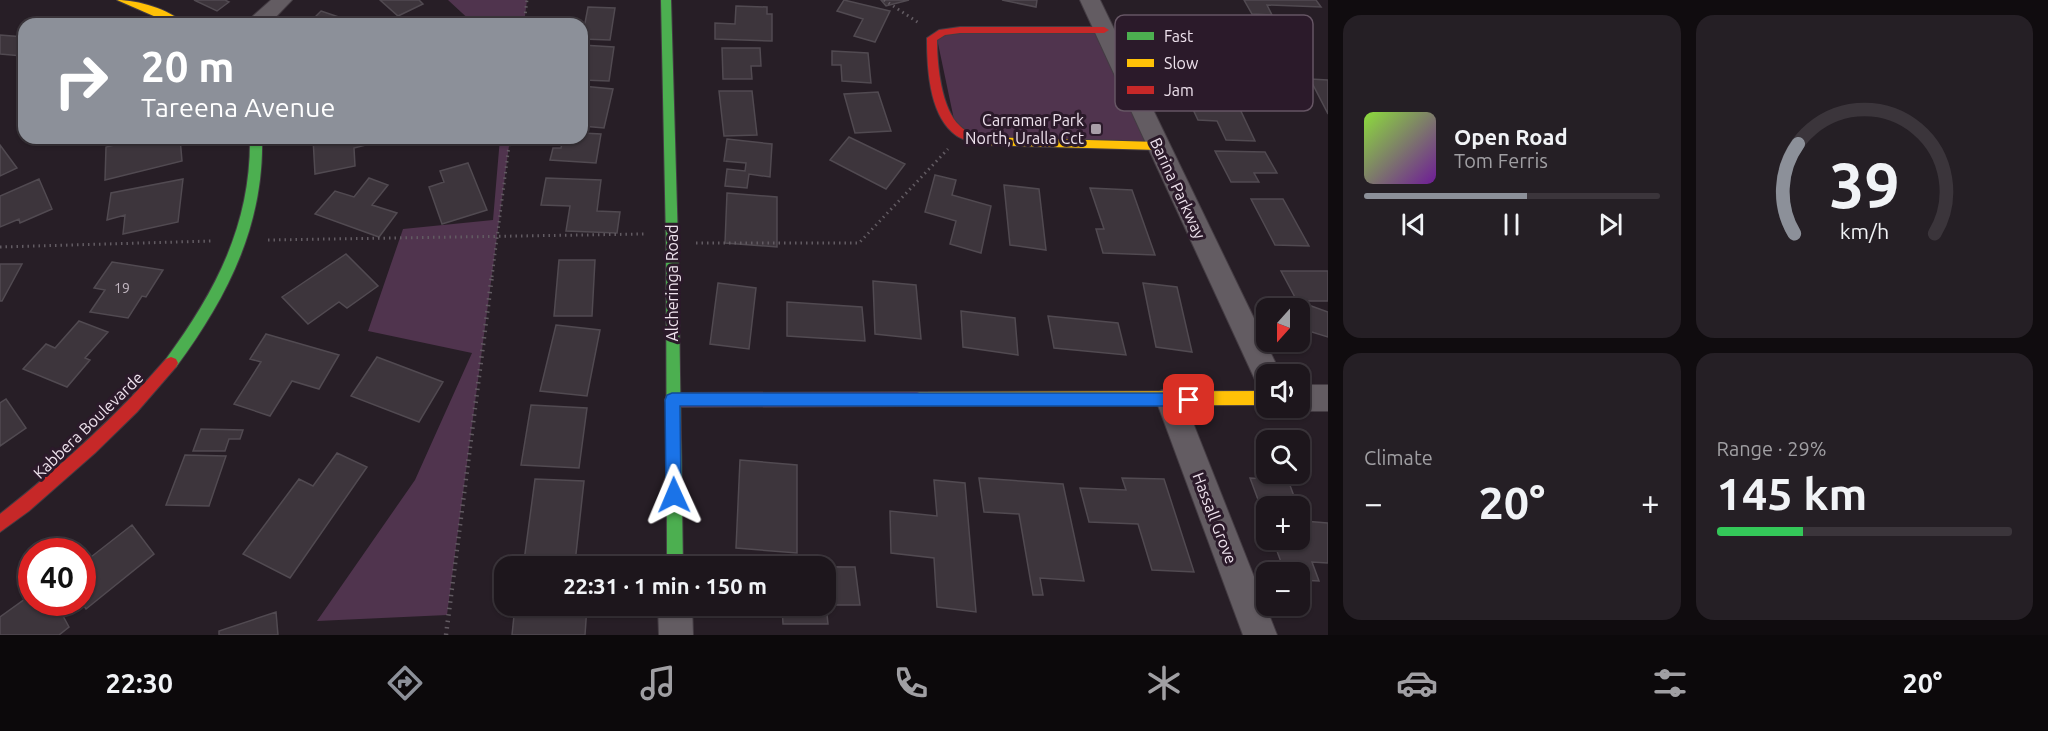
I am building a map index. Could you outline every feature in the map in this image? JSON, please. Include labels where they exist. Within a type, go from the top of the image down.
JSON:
[{"type":"street","points":[[122,0],[169,18]]},
{"type":"street","points":[[264,18],[282,0]]},
{"type":"street","name":"Alcheringa Road","points":[[666,0],[672,238],[675,556]]},
{"type":"street","name":"Barina Parkway","points":[[1090,0],[1115,54]]},
{"type":"street","points":[[1104,30],[960,30],[936,34],[932,38],[931,53],[946,114],[950,122],[963,133],[976,140],[998,144],[1158,146]]},
{"type":"street","name":"Barina Parkway","points":[[1142,111],[1262,364]]},
{"type":"street","name":"Kabbera Boulevarde","points":[[0,524],[43,491],[98,442],[156,382],[219,292],[241,240],[254,191],[257,144]]},
{"type":"street","points":[[672,400],[1256,398]]},
{"type":"street","points":[[1310,398],[1328,398]]},
{"type":"street","name":"Hassall Grove","points":[[1170,400],[1260,635]]},
{"type":"street","points":[[675,616],[676,635]]},
{"type":"path","points":[[525,18],[527,0]]},
{"type":"path","points":[[884,0],[936,34]]},
{"type":"path","points":[[0,247],[241,240],[498,238],[672,238],[859,243],[963,133]]},
{"type":"path","points":[[446,635],[509,144]]},
{"type":"shaded area","points":[[448,0],[527,0],[525,18],[468,18]]},
{"type":"shaded area","points":[[1104,30],[1115,54],[1115,111],[1142,111],[1158,146],[998,144],[956,129],[936,34]]},
{"type":"shaded area","points":[[499,144],[509,144],[447,615],[317,621],[415,480],[472,353],[368,331],[403,229],[493,220]]},
{"type":"building","points":[[194,0],[225,0],[229,2],[217,11]]},
{"type":"building","points":[[380,0],[419,0],[423,4],[398,16]]},
{"type":"building","points":[[844,0],[890,11],[875,42],[854,36],[863,19],[837,11]]},
{"type":"building","points":[[881,0],[909,0],[886,6]]},
{"type":"building","points":[[1002,0],[1037,0],[1036,7]]},
{"type":"building","points":[[1244,0],[1316,0],[1321,7],[1267,5],[1272,15],[1252,14]]},
{"type":"building","points":[[736,6],[767,7],[767,14],[772,14],[772,41],[715,39],[715,23],[735,24]]},
{"type":"building","points":[[588,7],[615,8],[610,40],[588,39],[588,18],[586,18]]},
{"type":"building","points":[[321,11],[342,18],[314,18]]},
{"type":"building","points":[[0,35],[18,36],[18,56],[0,54]]},
{"type":"building","points":[[588,45],[614,47],[609,81],[588,80]]},
{"type":"building","points":[[722,48],[760,48],[761,66],[751,66],[752,79],[723,79]]},
{"type":"building","points":[[832,51],[868,53],[871,83],[842,81],[841,65],[832,65]]},
{"type":"building","points":[[1313,79],[1328,80],[1328,114],[1313,85]]},
{"type":"building","points":[[588,87],[613,89],[604,128],[588,127]]},
{"type":"building","points":[[719,91],[752,91],[757,135],[724,136]]},
{"type":"building","points":[[878,92],[891,131],[855,133],[844,94]]},
{"type":"building","points":[[1194,111],[1241,111],[1255,141],[1226,140],[1217,121],[1198,120]]},
{"type":"building","points":[[588,133],[601,134],[596,163],[550,160],[553,148],[561,148],[562,144],[588,144]]},
{"type":"building","points":[[849,137],[905,164],[886,189],[830,160]]},
{"type":"building","points":[[727,139],[772,144],[770,177],[749,174],[747,188],[725,186],[727,169],[745,171],[746,163],[724,161]]},
{"type":"building","points":[[119,144],[181,144],[182,161],[105,180],[106,147]]},
{"type":"building","points":[[313,144],[366,144],[354,148],[355,166],[315,174]]},
{"type":"building","points":[[0,145],[17,168],[0,176]]},
{"type":"building","points":[[1215,151],[1265,152],[1277,173],[1254,173],[1259,182],[1231,182]]},
{"type":"building","points":[[468,163],[487,210],[442,224],[429,187],[444,182],[440,171]]},
{"type":"building","points":[[935,175],[956,180],[952,195],[991,206],[981,253],[950,244],[956,221],[925,212]]},
{"type":"building","points":[[369,178],[388,185],[372,205],[397,213],[379,237],[315,214],[335,191],[354,197]]},
{"type":"building","points":[[546,178],[601,180],[597,211],[620,212],[617,233],[566,231],[570,206],[541,205]]},
{"type":"building","points":[[39,179],[52,209],[20,223],[19,219],[0,227],[0,196]]},
{"type":"building","points":[[183,179],[178,222],[123,234],[125,215],[107,220],[111,193]]},
{"type":"building","points":[[1004,185],[1039,189],[1046,250],[1010,245]]},
{"type":"building","points":[[1090,188],[1132,190],[1155,255],[1103,253],[1096,229],[1104,229]]},
{"type":"building","points":[[727,193],[777,197],[777,247],[725,243]]},
{"type":"building","points":[[1251,199],[1283,199],[1309,246],[1275,245]]},
{"type":"building","points":[[346,254],[378,286],[347,308],[339,302],[308,324],[282,297]]},
{"type":"building","points":[[559,260],[595,260],[592,316],[554,316]]},
{"type":"building","points":[[112,262],[163,270],[146,297],[142,296],[128,318],[90,312],[105,290],[94,288]]},
{"type":"building","points":[[0,264],[22,264],[2,301],[0,301]]},
{"type":"building","points":[[1281,271],[1328,271],[1328,301],[1295,298]]},
{"type":"building","points":[[873,281],[916,285],[921,339],[875,334]]},
{"type":"building","points":[[718,283],[756,288],[749,349],[710,344]]},
{"type":"building","points":[[1143,283],[1177,287],[1192,352],[1156,347]]},
{"type":"building","points":[[787,302],[862,307],[865,341],[787,336]]},
{"type":"building","points":[[1310,306],[1328,312],[1328,337],[1310,331]]},
{"type":"building","points":[[961,311],[1015,318],[1018,355],[963,347]]},
{"type":"building","points":[[1048,316],[1118,323],[1126,355],[1054,348]]},
{"type":"building","points":[[79,321],[108,332],[85,358],[90,360],[67,387],[23,369],[46,344],[55,348]]},
{"type":"building","points":[[556,325],[600,330],[587,396],[540,391]]},
{"type":"building","points":[[266,334],[339,355],[319,389],[292,381],[270,416],[234,404],[261,362],[250,359]]},
{"type":"building","points":[[377,357],[443,382],[419,422],[351,396]]},
{"type":"building","points":[[6,399],[26,428],[0,446],[0,403]]},
{"type":"building","points":[[531,405],[587,408],[579,468],[521,465]]},
{"type":"building","points":[[201,429],[243,430],[240,439],[229,439],[225,451],[193,451]]},
{"type":"building","points":[[337,453],[367,467],[290,578],[243,554],[299,479],[313,486]]},
{"type":"building","points":[[185,455],[226,456],[209,506],[166,505]]},
{"type":"building","points":[[740,460],[797,465],[797,553],[736,548]]},
{"type":"building","points":[[979,478],[1063,484],[1084,581],[1040,578],[1043,595],[1033,595],[1019,514],[984,512]]},
{"type":"building","points":[[1122,478],[1164,479],[1194,572],[1152,570],[1138,524],[1089,522],[1080,488],[1126,490]]},
{"type":"building","points":[[1250,478],[1256,478],[1256,484],[1289,484],[1294,496],[1257,496]]},
{"type":"building","points":[[535,479],[584,481],[576,556],[525,556]]},
{"type":"building","points":[[934,480],[965,483],[976,612],[937,607],[934,558],[891,553],[890,511],[937,516]]},
{"type":"building","points":[[1310,522],[1328,523],[1328,563],[1312,562],[1319,581],[1310,581],[1310,562],[1281,562],[1277,550],[1310,550]]},
{"type":"building","points":[[132,525],[154,554],[96,601],[96,553]]},
{"type":"building","points":[[836,567],[855,567],[860,605],[836,605]]},
{"type":"building","points":[[18,604],[18,616],[63,616],[69,627],[59,635],[0,635],[0,617]]},
{"type":"building","points":[[276,612],[278,635],[219,635],[219,631]]},
{"type":"building","points":[[514,616],[586,616],[585,635],[512,635]]},
{"type":"building","points":[[783,616],[827,616],[828,624],[783,624]]},
{"type":"traffic: fast","points":[[666,0],[672,243],[675,556]]},
{"type":"traffic: fast","points":[[171,363],[205,314],[234,257],[253,197],[257,167],[256,144]]},
{"type":"traffic: slow","points":[[122,0],[169,18]]},
{"type":"traffic: slow","points":[[982,141],[1158,146]]},
{"type":"traffic: slow","points":[[917,399],[1256,398]]},
{"type":"traffic: jam","points":[[982,141],[959,132],[943,108],[936,84],[932,38],[943,32],[960,30],[1104,30]]},
{"type":"traffic: jam","points":[[0,524],[90,448],[132,407],[171,363]]},
{"type":"traffic: jam","points":[[672,400],[917,399]]},
{"type":"place","name":"Carramar Park North, Uralla Cct","points":[[1096,129]]},
{"type":"route","points":[[674,495],[672,400],[1189,400]]}]
